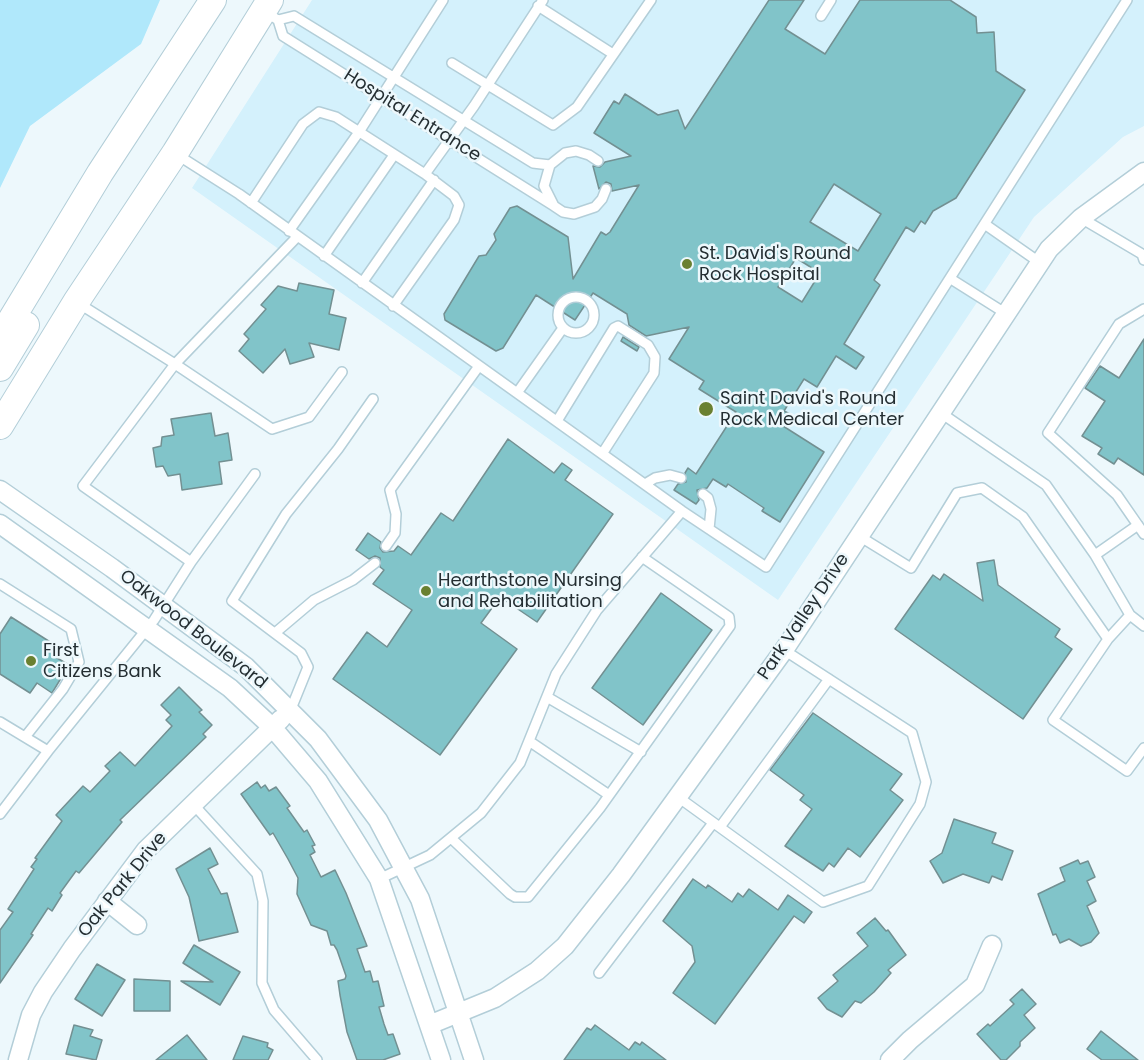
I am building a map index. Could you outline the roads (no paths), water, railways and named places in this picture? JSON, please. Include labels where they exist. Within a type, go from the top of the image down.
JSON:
[{"type":"main road","points":[[0,338],[100,173],[213,0]]},
{"type":"main road","points":[[0,426],[76,302],[175,153],[264,8]]},
{"type":"main road","points":[[0,368],[98,205],[100,173]]},
{"type":"street","name":"Park Valley Drive","points":[[429,1025],[505,992],[537,970],[565,946],[678,797],[784,650],[1039,262],[1081,218],[1144,172]]},
{"type":"street","name":"Oakwood Boulevard","points":[[0,490],[246,668],[291,709],[318,739],[378,820],[403,867],[425,913],[474,1060]]},
{"type":"street","name":"Oakwood Boulevard","points":[[0,524],[230,688],[272,727],[318,782],[379,879],[441,1060]]},
{"type":"street","name":"Oak Park Drive","points":[[18,1060],[31,1015],[43,992],[146,850],[291,709]]},
{"type":"street","points":[[107,901],[137,925]]},
{"type":"street","points":[[890,1060],[975,985],[992,945]]},
{"type":"lane","points":[[289,231],[359,132],[443,0]]},
{"type":"lane","points":[[452,63],[553,125],[577,107],[651,0]]},
{"type":"lane","points":[[821,16],[831,0]]},
{"type":"lane","points":[[175,153],[251,203],[682,511],[766,567],[986,225],[1127,0]]},
{"type":"lane","points":[[425,174],[463,121],[540,3],[613,54]]},
{"type":"lane","name":"Hospital Entrance","points":[[264,8],[294,16],[533,163],[550,165]]},
{"type":"lane","name":"Hospital Entrance","points":[[264,8],[283,36],[554,206]]},
{"type":"lane","points":[[251,203],[303,124],[319,112],[336,117],[434,180],[454,196],[459,205],[454,220],[393,306]]},
{"type":"lane","points":[[598,161],[589,155],[576,152],[565,153],[550,165],[544,186],[554,206],[563,212],[585,212],[602,199],[606,189]]},
{"type":"lane","points":[[324,256],[394,155]]},
{"type":"lane","points":[[362,283],[434,180]]},
{"type":"lane","points":[[1081,218],[1142,254],[1144,260]]},
{"type":"lane","points":[[986,225],[1039,262]]},
{"type":"lane","points":[[190,562],[83,486],[175,364],[297,237]]},
{"type":"lane","points":[[951,279],[1005,313]]},
{"type":"lane","points":[[76,302],[273,429],[309,417],[342,372]]},
{"type":"lane","points":[[1095,555],[1141,530],[1117,495],[1048,433],[1119,324],[1144,309]]},
{"type":"lane","points":[[557,421],[614,328],[618,326],[648,345],[655,357],[654,373],[602,454]]},
{"type":"lane","points":[[517,393],[563,328]]},
{"type":"lane","points":[[386,546],[394,533],[396,514],[390,490],[478,366]]},
{"type":"lane","points":[[291,709],[308,667],[301,653],[232,601],[286,514],[338,450],[373,399]]},
{"type":"lane","points":[[941,413],[1047,485],[1095,555],[1130,615],[1144,626]]},
{"type":"lane","points":[[0,813],[164,607],[190,562],[255,474]]},
{"type":"lane","points":[[645,484],[655,478],[670,475],[681,478]]},
{"type":"lane","points":[[859,536],[911,568],[957,493],[982,488],[1023,517],[1108,639]]},
{"type":"lane","points":[[703,494],[708,498],[711,509],[709,529]]},
{"type":"lane","points":[[379,879],[430,855],[481,813],[520,763],[556,674],[597,610],[682,511]]},
{"type":"lane","points":[[451,838],[510,894],[514,897],[528,897],[609,795],[730,626],[729,617],[642,557]]},
{"type":"lane","points":[[275,633],[314,600],[353,580],[375,563]]},
{"type":"lane","points":[[0,584],[71,629],[79,662],[63,689],[25,737]]},
{"type":"lane","points":[[1130,615],[1108,639],[1053,720],[1127,771],[1144,748]]},
{"type":"lane","points":[[678,797],[823,902],[868,886],[920,804],[926,782],[912,733],[784,650]]},
{"type":"lane","points":[[599,973],[828,679]]},
{"type":"lane","points":[[547,697],[640,752]]},
{"type":"lane","points":[[0,722],[48,751]]},
{"type":"lane","points":[[529,741],[609,795]]},
{"type":"lane","points":[[194,804],[257,874],[263,901],[262,983],[279,1016],[317,1060]]},
{"type":"place","name":"St. David's Round Rock Hospital","points":[[687,264]]},
{"type":"place","name":"Saint David's Round Rock Medical Center","points":[[706,409]]},
{"type":"place","name":"Hearthstone Nursing and Rehabilitation","points":[[426,591]]},
{"type":"place","name":"First Citizens Bank","points":[[31,661]]}]
